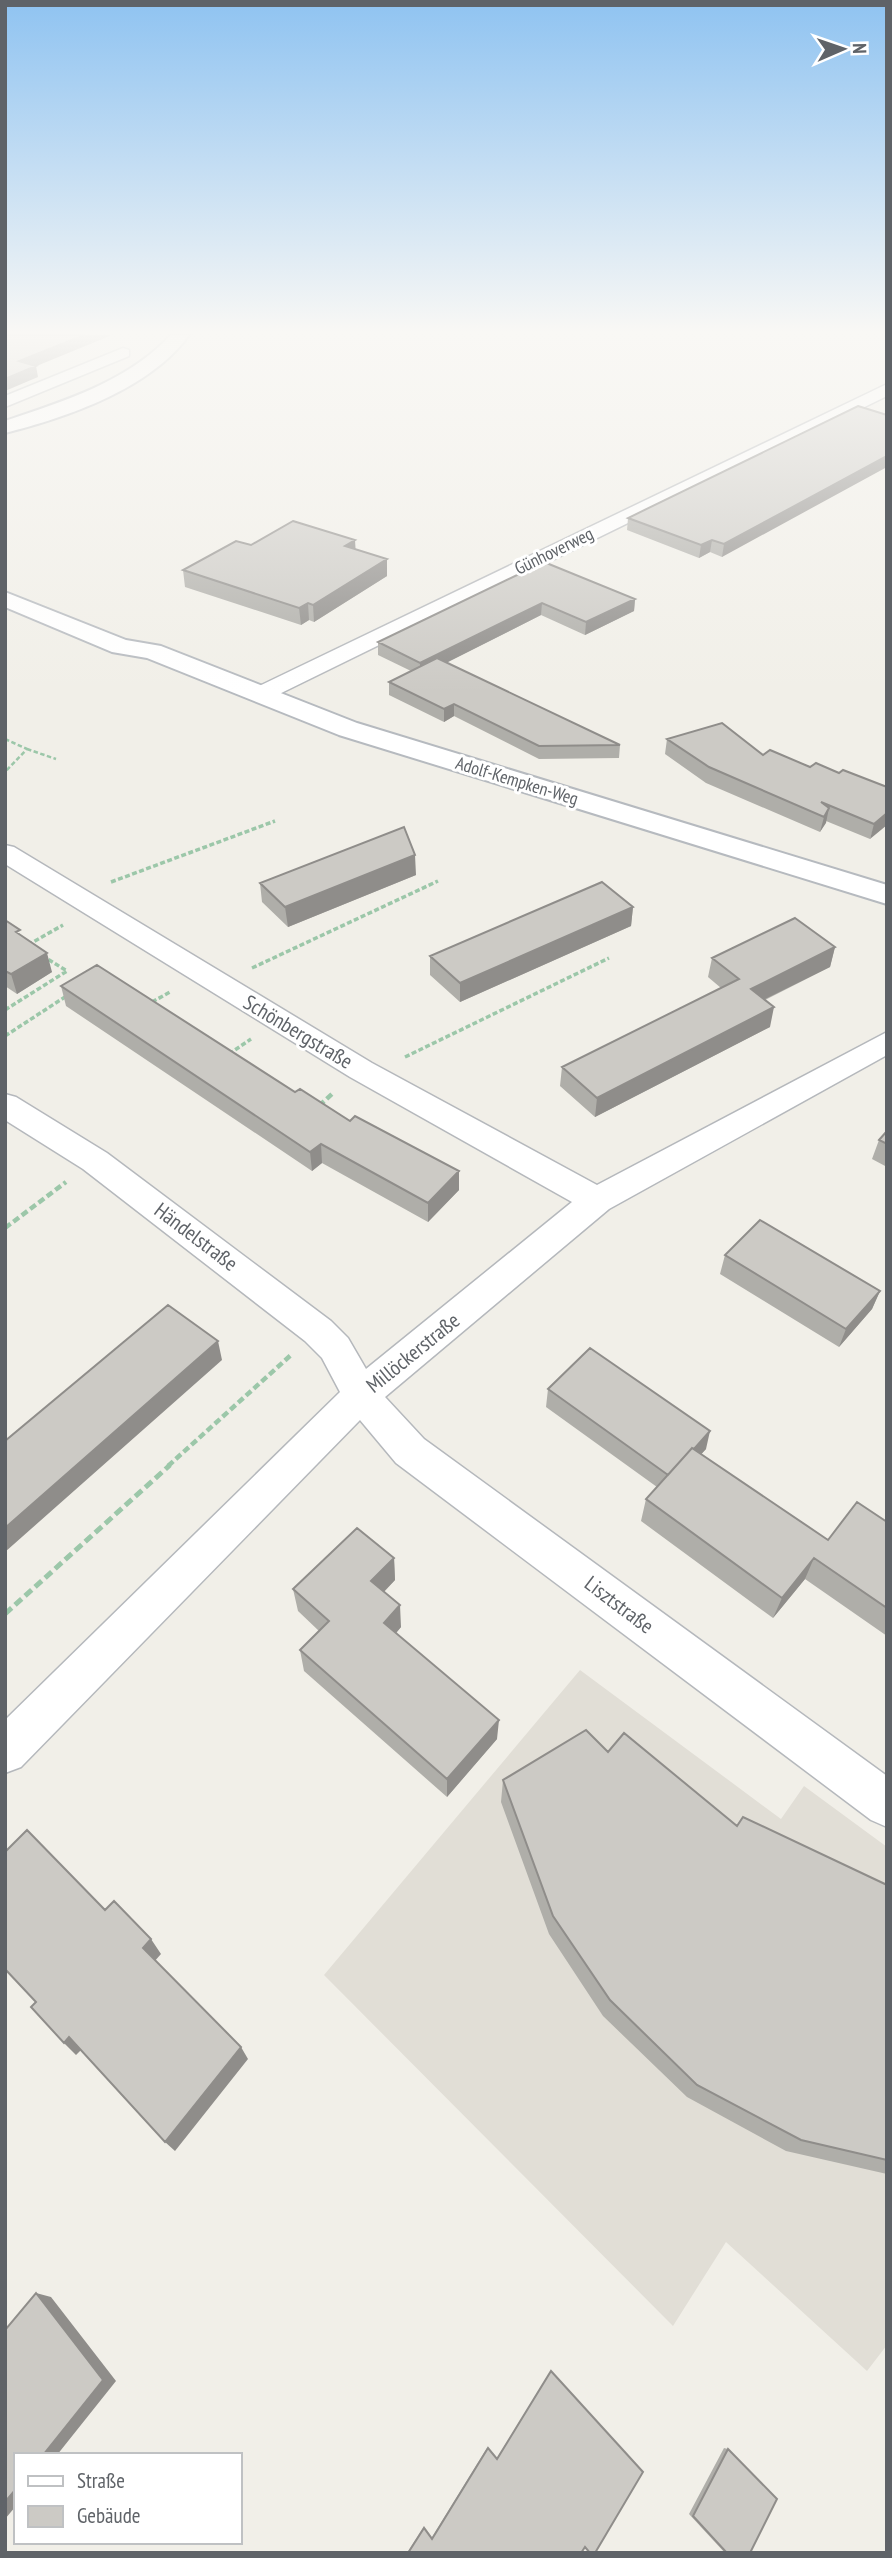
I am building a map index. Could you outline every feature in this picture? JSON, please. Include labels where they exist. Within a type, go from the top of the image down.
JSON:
[{"type":"main road","name":"Adolf-Kempken-Weg","points":[[5,583],[137,638],[152,651]]},
{"type":"main road","name":"Adolf-Kempken-Weg","points":[[5,599],[121,647],[152,651],[361,733],[887,895]]},
{"type":"street","name":"Günhoverweg","points":[[259,695],[753,454]]},
{"type":"street","name":"Schönbergstraße","points":[[5,853],[368,1074],[597,1200]]},
{"type":"street","name":"Millöckerstraße","points":[[5,1751],[361,1395],[597,1200],[887,1042]]},
{"type":"street","name":"Händelstraße","points":[[5,1105],[95,1161],[318,1331],[335,1348],[361,1395]]},
{"type":"street","name":"Lisztstraße","points":[[361,1395],[410,1451],[887,1804]]},
{"type":"path","points":[[5,739],[56,759]]},
{"type":"path","points":[[5,772],[27,749]]},
{"type":"path","points":[[74,896],[275,821]]},
{"type":"path","points":[[223,988],[264,960],[439,881]]},
{"type":"path","points":[[5,1010],[67,971],[16,939]]},
{"type":"path","points":[[368,1074],[609,958]]},
{"type":"path","points":[[5,1036],[79,988]]},
{"type":"path","points":[[143,997],[163,1010]]},
{"type":"path","points":[[218,1047],[240,1062]]},
{"type":"path","points":[[315,1108],[327,1113]]},
{"type":"path","points":[[5,1228],[95,1161]]},
{"type":"path","points":[[5,1614],[318,1331]]},
{"type":"shaded area","points":[[580,1670],[781,1819],[804,1786],[887,1847],[887,2345],[867,2371],[726,2242],[673,2326],[324,1975]]},
{"type":"building","points":[[759,454],[887,454],[724,544],[712,540],[701,545],[628,518]]},
{"type":"building","points":[[293,521],[355,540],[345,546],[387,559],[313,605],[308,603],[299,608],[183,570],[236,541],[251,545]]},
{"type":"building","points":[[544,562],[635,599],[586,622],[542,603],[420,663],[378,642]]},
{"type":"building","points":[[437,658],[620,745],[539,746],[454,704],[444,709],[389,682]]},
{"type":"building","points":[[722,723],[763,755],[770,750],[810,767],[816,763],[839,773],[843,770],[887,787],[887,813],[874,824],[821,802],[829,808],[824,817],[709,767],[667,739]]},
{"type":"building","points":[[404,827],[415,855],[285,907],[260,883]]},
{"type":"building","points":[[602,882],[633,907],[460,983],[430,956]]},
{"type":"building","points":[[795,918],[835,947],[751,989],[774,1007],[597,1098],[562,1067],[739,979],[712,958]]},
{"type":"building","points":[[5,920],[20,930],[16,932],[47,953],[11,974],[5,971]]},
{"type":"building","points":[[97,965],[295,1092],[300,1089],[350,1121],[355,1116],[459,1171],[428,1203],[321,1144],[310,1152],[61,986]]},
{"type":"building","points":[[887,1131],[887,1144],[879,1140]]},
{"type":"building","points":[[760,1220],[880,1291],[846,1329],[725,1255]]},
{"type":"building","points":[[168,1305],[218,1341],[5,1528],[5,1441]]},
{"type":"building","points":[[590,1348],[710,1431],[668,1475],[548,1389]]},
{"type":"building","points":[[692,1448],[828,1540],[857,1502],[887,1522],[887,1608],[814,1558],[782,1598],[646,1499]]},
{"type":"building","points":[[357,1528],[394,1558],[371,1581],[400,1605],[384,1623],[499,1720],[447,1779],[300,1650],[329,1621],[293,1589]]},
{"type":"building","points":[[586,1730],[608,1752],[624,1733],[737,1826],[743,1817],[887,1885],[887,2160],[801,2140],[697,2085],[610,2000],[553,1916],[503,1780]]},
{"type":"building","points":[[27,1830],[105,1910],[114,1901],[151,1939],[143,1948],[241,2047],[165,2142],[69,2037],[64,2043],[31,2007],[36,2002],[5,1969],[5,1852]]},
{"type":"building","points":[[36,2293],[103,2380],[45,2453],[14,2453],[14,2491],[5,2502],[5,2330]]},
{"type":"building","points":[[551,2371],[643,2472],[595,2553],[590,2553],[585,2547],[581,2553],[408,2553],[424,2528],[432,2539],[488,2448],[497,2459]]},
{"type":"building","points":[[728,2449],[777,2499],[750,2553],[727,2553],[693,2516]]}]
